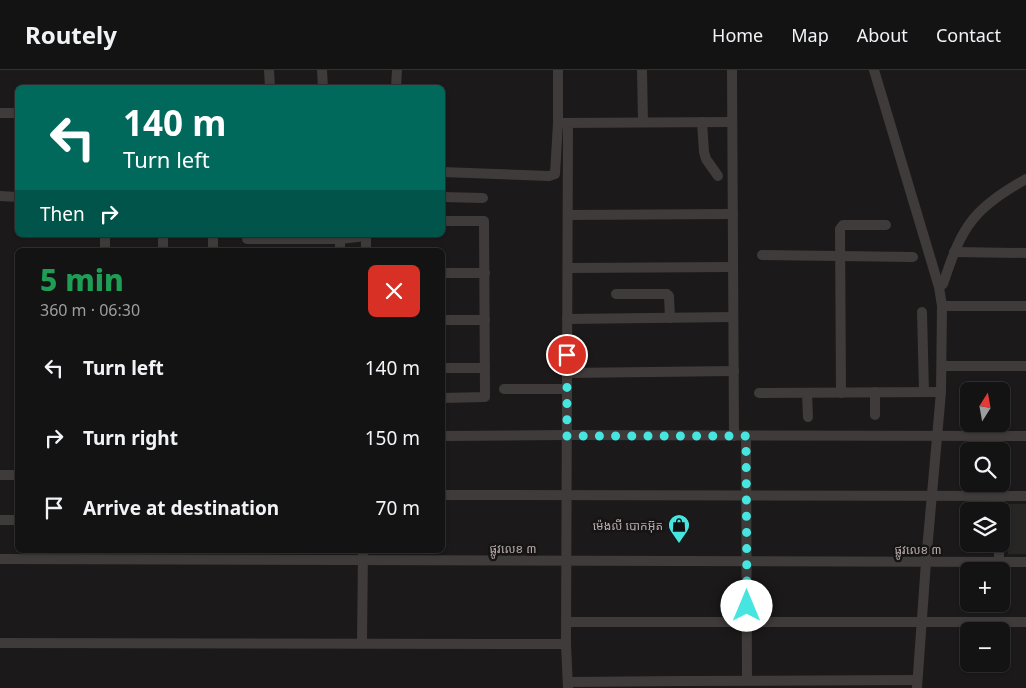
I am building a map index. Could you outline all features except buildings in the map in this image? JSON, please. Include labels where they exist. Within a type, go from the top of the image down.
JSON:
[{"type":"street","points":[[270,70],[270,85]]},
{"type":"street","points":[[322,70],[323,85]]},
{"type":"street","points":[[396,70],[396,85]]},
{"type":"street","points":[[558,70],[568,215],[566,560],[568,685],[681,684],[747,680],[917,684],[941,392],[942,306],[939,287],[874,70]]},
{"type":"street","points":[[642,70],[643,122]]},
{"type":"street","points":[[732,70],[734,436]]},
{"type":"street","points":[[0,113],[15,113]]},
{"type":"street","points":[[702,122],[706,159],[718,176]]},
{"type":"street","points":[[563,123],[732,122]]},
{"type":"street","points":[[445,172],[549,176],[555,174],[563,123]]},
{"type":"street","points":[[939,287],[943,284],[954,252],[969,224],[1012,187],[1026,179]]},
{"type":"street","points":[[0,196],[15,197]]},
{"type":"street","points":[[445,197],[483,198]]},
{"type":"street","points":[[568,215],[733,214]]},
{"type":"street","points":[[445,221],[484,221],[485,320],[485,397],[445,398]]},
{"type":"street","points":[[841,393],[840,229],[843,225],[886,225]]},
{"type":"street","points":[[246,239],[340,239],[357,237]]},
{"type":"street","points":[[340,239],[340,248]]},
{"type":"street","points":[[954,252],[1026,253]]},
{"type":"street","points":[[762,255],[913,257]]},
{"type":"street","points":[[568,268],[733,267]]},
{"type":"street","points":[[445,273],[484,273]]},
{"type":"street","points":[[616,294],[667,294],[669,296],[670,318]]},
{"type":"street","points":[[942,306],[1026,306]]},
{"type":"street","points":[[922,312],[924,392]]},
{"type":"street","points":[[567,319],[734,316]]},
{"type":"street","points":[[445,320],[485,320]]},
{"type":"street","points":[[942,366],[1026,366]]},
{"type":"street","points":[[445,368],[485,368]]},
{"type":"street","points":[[567,373],[734,370]]},
{"type":"street","points":[[504,389],[567,389]]},
{"type":"street","points":[[875,392],[875,415]]},
{"type":"street","points":[[759,393],[941,392]]},
{"type":"street","points":[[807,393],[808,416]]},
{"type":"street","points":[[445,436],[1026,436]]},
{"type":"street","points":[[746,436],[747,680]]},
{"type":"street","points":[[0,475],[15,475]]},
{"type":"street","points":[[445,495],[1026,496]]},
{"type":"street","points":[[1000,496],[1000,502]]},
{"type":"street","points":[[0,520],[15,520]]},
{"type":"street","points":[[999,552],[999,562]]},
{"type":"street","name":"ផ្លូវលេខ ៣","points":[[0,559],[31,554],[363,555],[566,560],[960,562]]},
{"type":"street","points":[[362,643],[363,555]]},
{"type":"street","name":"ផ្លូវលេខ ៣","points":[[1010,562],[1026,562]]},
{"type":"street","points":[[566,622],[1026,622]]},
{"type":"street","points":[[0,643],[566,644]]},
{"type":"shaded area","points":[[1010,504],[1026,504],[1026,554],[1008,554],[1010,552]]},
{"type":"place","name":"ម៉េងលី បោកអ៊ុត","points":[[679,544]]},
{"type":"route","points":[[567,355],[567,436],[746,436],[747,606]]}]
